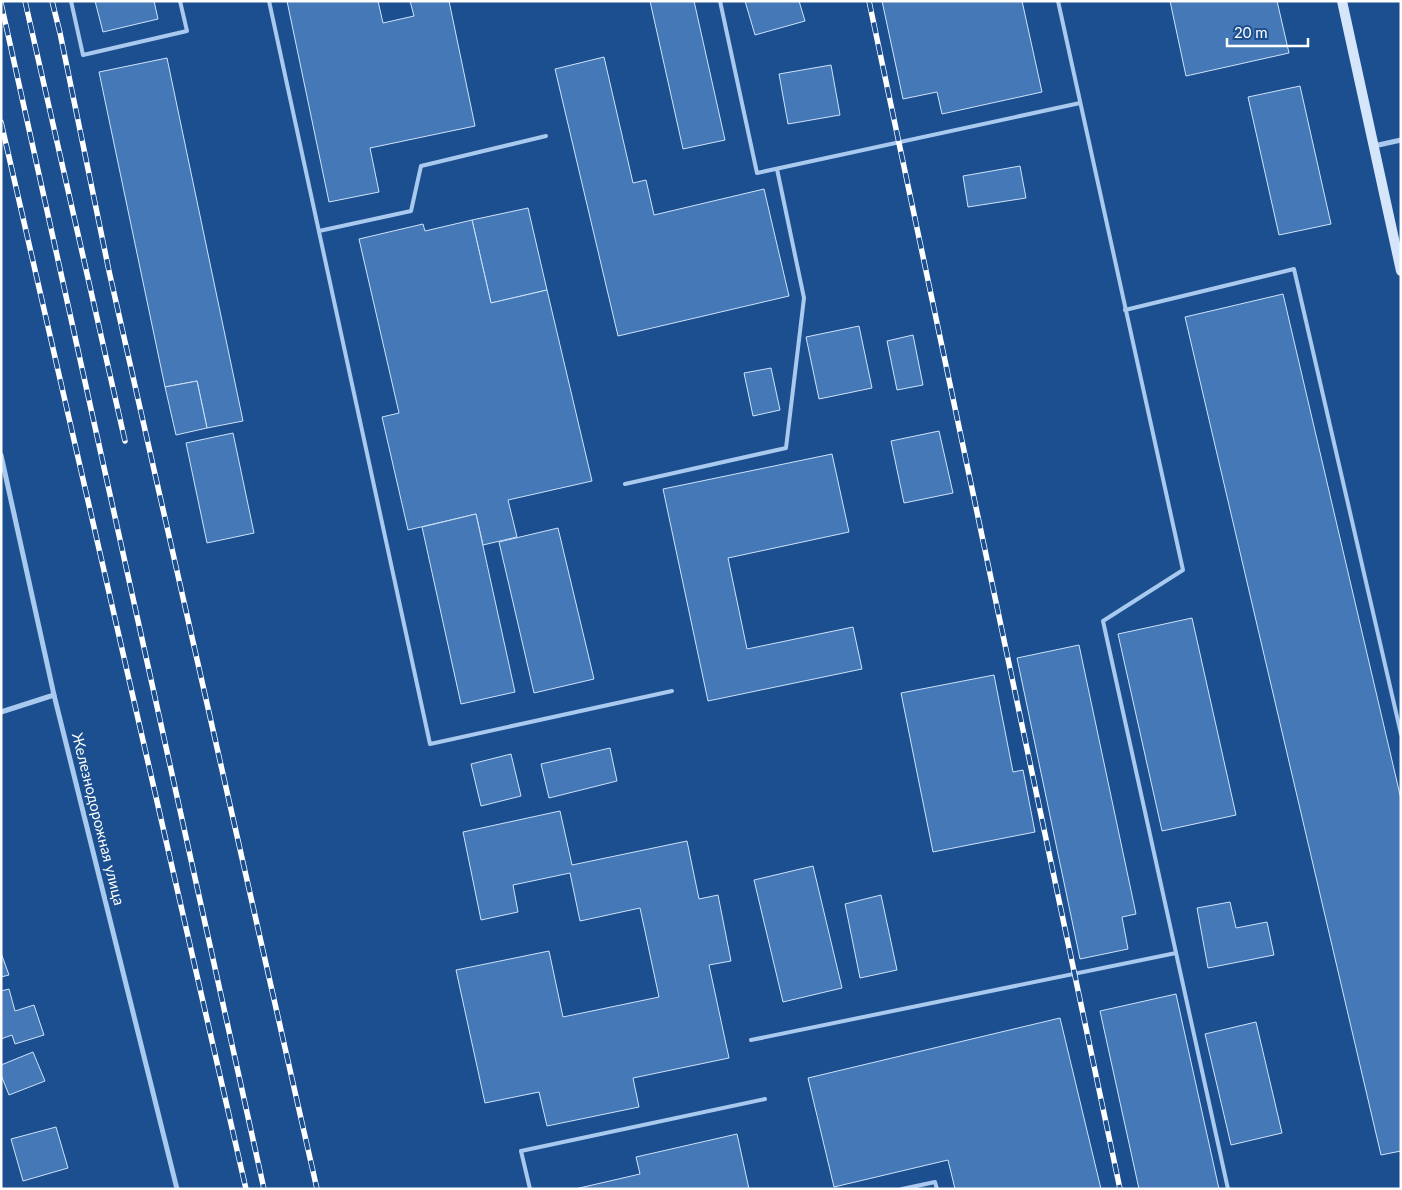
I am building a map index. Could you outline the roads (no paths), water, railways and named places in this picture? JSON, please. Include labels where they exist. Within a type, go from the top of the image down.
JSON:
[{"type":"main road","points":[[1342,1],[1401,271]]},
{"type":"street","points":[[1374,146],[1401,140]]},
{"type":"street","name":"Железнодорожная улица","points":[[1,455],[54,696],[177,1189]]},
{"type":"street","points":[[1,712],[54,696]]},
{"type":"lane","points":[[71,1],[83,55],[187,31],[180,1]]},
{"type":"lane","points":[[269,1],[430,744],[672,690]]},
{"type":"lane","points":[[720,1],[757,173],[1080,103]]},
{"type":"lane","points":[[1058,1],[1183,570],[1103,621],[1228,1189]]},
{"type":"lane","points":[[319,231],[411,210],[421,166],[546,136]]},
{"type":"lane","points":[[625,484],[786,448],[804,298],[777,169]]},
{"type":"lane","points":[[1125,310],[1294,269],[1401,734]]},
{"type":"lane","points":[[751,1040],[1176,953]]},
{"type":"lane","points":[[530,1189],[521,1151],[765,1099]]},
{"type":"lane","points":[[902,1189],[935,1182],[937,1189]]},
{"type":"railway","points":[[25,1],[125,441]]},
{"type":"railway","points":[[52,1],[109,271],[317,1189]]},
{"type":"railway","points":[[869,1],[1120,1189]]},
{"type":"railway","points":[[1,3],[264,1189]]},
{"type":"railway","points":[[1,122],[246,1189]]}]
